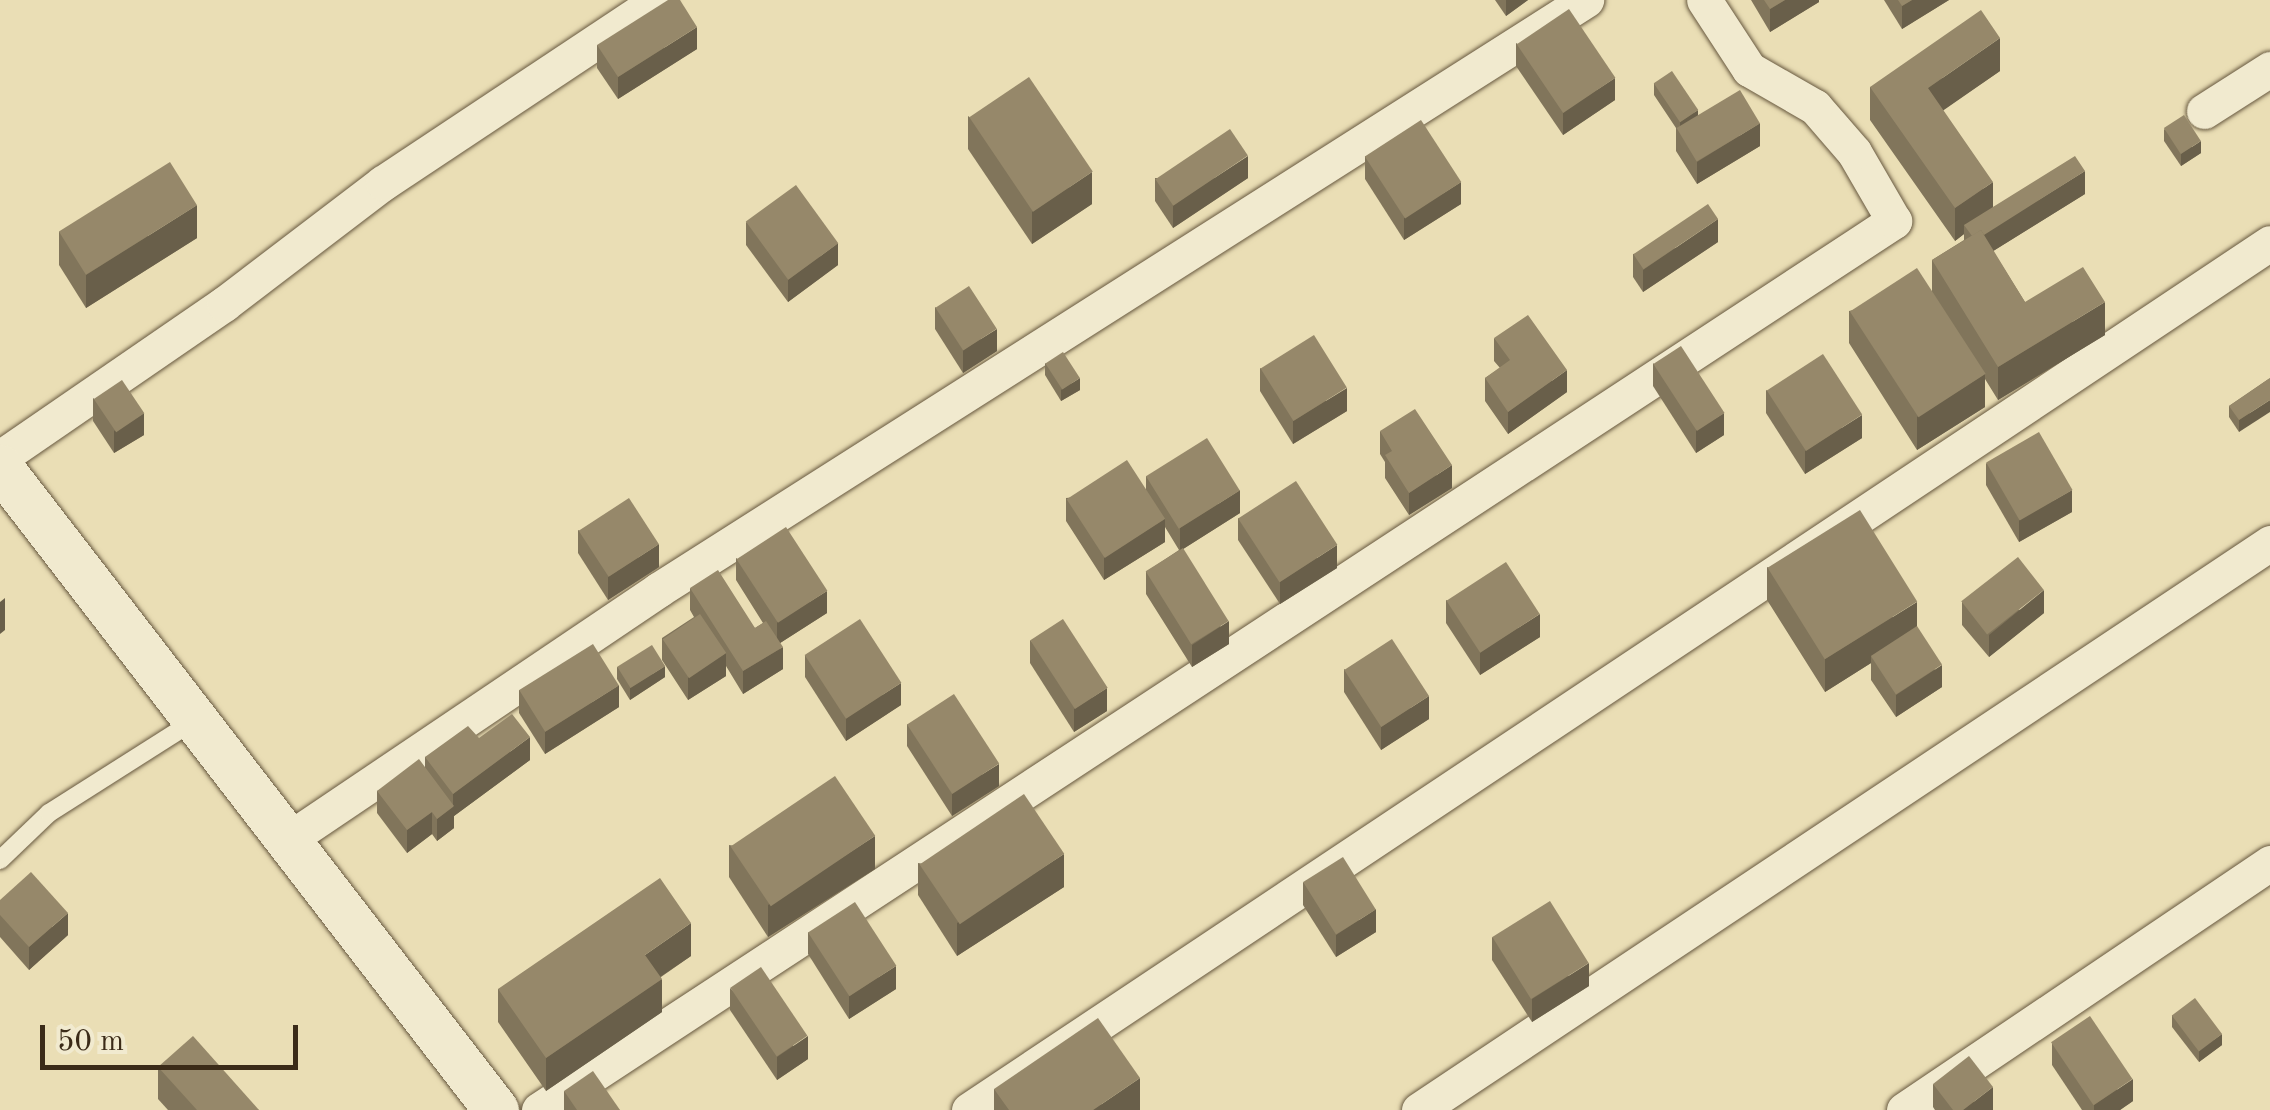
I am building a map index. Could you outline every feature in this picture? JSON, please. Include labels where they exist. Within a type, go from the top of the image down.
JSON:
[{"type":"street","points":[[0,458],[224,304],[383,183],[658,0]]},
{"type":"street","points":[[286,841],[658,590],[1586,0]]},
{"type":"street","points":[[539,1110],[1894,220],[1828,122],[1815,107],[1749,69],[1704,0]]},
{"type":"street","points":[[2204,111],[2270,69]]},
{"type":"street","points":[[968,1110],[2270,243]]},
{"type":"street","points":[[0,467],[496,1110]]},
{"type":"street","points":[[1419,1110],[2270,543]]},
{"type":"street","points":[[1904,1110],[2270,864]]},
{"type":"lane","points":[[0,860],[49,813],[194,721]]},
{"type":"building","points":[[668,0],[680,0],[697,27],[618,77],[597,45]]},
{"type":"building","points":[[1764,0],[1785,0],[1770,9]]},
{"type":"building","points":[[1569,9],[1615,78],[1563,113],[1517,44]]},
{"type":"building","points":[[1981,10],[2000,38],[1928,88],[1993,182],[1955,208],[1870,87]]},
{"type":"building","points":[[1672,71],[1698,110],[1680,122],[1654,83]]},
{"type":"building","points":[[1029,77],[1093,172],[1033,212],[969,117]]},
{"type":"building","points":[[1740,90],[1760,123],[1697,162],[1677,128]]},
{"type":"building","points":[[2184,115],[2201,141],[2181,154],[2164,128]]},
{"type":"building","points":[[1421,120],[1461,182],[1405,219],[1365,156]]},
{"type":"building","points":[[1230,129],[1248,156],[1173,206],[1155,179]]},
{"type":"building","points":[[2075,156],[2085,171],[1984,235],[1981,230],[1972,236],[1964,225]]},
{"type":"building","points":[[170,162],[197,205],[86,275],[59,231]]},
{"type":"building","points":[[796,185],[838,243],[788,280],[746,221]]},
{"type":"building","points":[[1708,204],[1718,219],[1643,269],[1633,254]]},
{"type":"building","points":[[1981,230],[2025,302],[2083,267],[2105,302],[1998,367],[1932,260]]},
{"type":"building","points":[[1917,268],[1986,374],[1919,417],[1850,312]]},
{"type":"building","points":[[969,286],[997,329],[963,351],[935,308]]},
{"type":"building","points":[[1528,315],[1567,370],[1508,412],[1485,378],[1510,360],[1494,338]]},
{"type":"building","points":[[1314,335],[1347,388],[1293,421],[1261,368]]},
{"type":"building","points":[[1681,346],[1725,413],[1697,431],[1653,364]]},
{"type":"building","points":[[1063,352],[1080,378],[1062,389],[1045,363]]},
{"type":"building","points":[[1823,354],[1862,414],[1806,451],[1767,390]]},
{"type":"building","points":[[2270,378],[2270,400],[2239,420],[2229,406]]},
{"type":"building","points":[[122,380],[144,413],[116,432],[94,399]]},
{"type":"building","points":[[1415,409],[1452,465],[1409,493],[1385,455],[1392,451],[1380,431]]},
{"type":"building","points":[[2039,432],[2072,490],[2020,521],[1986,462]]},
{"type":"building","points":[[1207,438],[1240,491],[1179,529],[1146,476]]},
{"type":"building","points":[[1127,460],[1165,519],[1105,558],[1067,499]]},
{"type":"building","points":[[1296,481],[1337,545],[1280,582],[1238,519]]},
{"type":"building","points":[[629,498],[659,544],[609,577],[579,531]]},
{"type":"building","points":[[1860,510],[1917,602],[1825,659],[1768,568]]},
{"type":"building","points":[[786,527],[827,591],[778,623],[737,559]]},
{"type":"building","points":[[1183,548],[1229,621],[1191,644],[1146,571]]},
{"type":"building","points":[[2018,557],[2044,590],[1987,634],[1961,601]]},
{"type":"building","points":[[1506,562],[1540,614],[1480,653],[1446,601]]},
{"type":"building","points":[[718,570],[755,628],[766,621],[783,647],[743,671],[690,588]]},
{"type":"building","points":[[700,614],[726,653],[689,678],[663,639]]},
{"type":"building","points":[[860,619],[901,683],[846,719],[805,655]]},
{"type":"building","points":[[1063,619],[1108,688],[1075,709],[1030,640]]},
{"type":"building","points":[[1917,626],[1942,665],[1896,695],[1871,656]]},
{"type":"building","points":[[1392,639],[1429,696],[1381,727],[1344,670]]},
{"type":"building","points":[[593,644],[619,686],[545,732],[519,690]]},
{"type":"building","points":[[652,645],[665,666],[630,688],[617,667]]},
{"type":"building","points":[[954,694],[999,764],[952,794],[907,724]]},
{"type":"building","points":[[512,714],[530,737],[453,794],[425,757],[468,726],[479,738]]},
{"type":"building","points":[[419,759],[454,806],[437,819],[432,812],[407,830],[377,791]]},
{"type":"building","points":[[835,776],[875,836],[771,906],[731,846]]},
{"type":"building","points":[[1024,794],[1064,854],[960,924],[920,864]]},
{"type":"building","points":[[1343,857],[1376,910],[1336,934],[1303,882]]},
{"type":"building","points":[[31,872],[68,913],[29,947],[0,915],[0,900]]},
{"type":"building","points":[[660,878],[691,923],[645,955],[662,979],[546,1058],[498,989]]},
{"type":"building","points":[[1550,901],[1589,963],[1531,999],[1492,937]]},
{"type":"building","points":[[855,902],[896,966],[849,996],[808,932]]},
{"type":"building","points":[[761,967],[807,1036],[777,1057],[730,988]]},
{"type":"building","points":[[2195,998],[2222,1034],[2199,1051],[2172,1015]]},
{"type":"building","points":[[2090,1016],[2132,1079],[2094,1105],[2051,1042]]},
{"type":"building","points":[[1098,1018],[1140,1078],[1093,1110],[1009,1110],[994,1089]]},
{"type":"building","points":[[193,1036],[259,1110],[197,1110],[158,1067]]},
{"type":"building","points":[[1969,1056],[1993,1087],[1963,1110],[1953,1110],[1933,1084]]},
{"type":"building","points":[[593,1071],[620,1110],[577,1110],[564,1091]]}]
